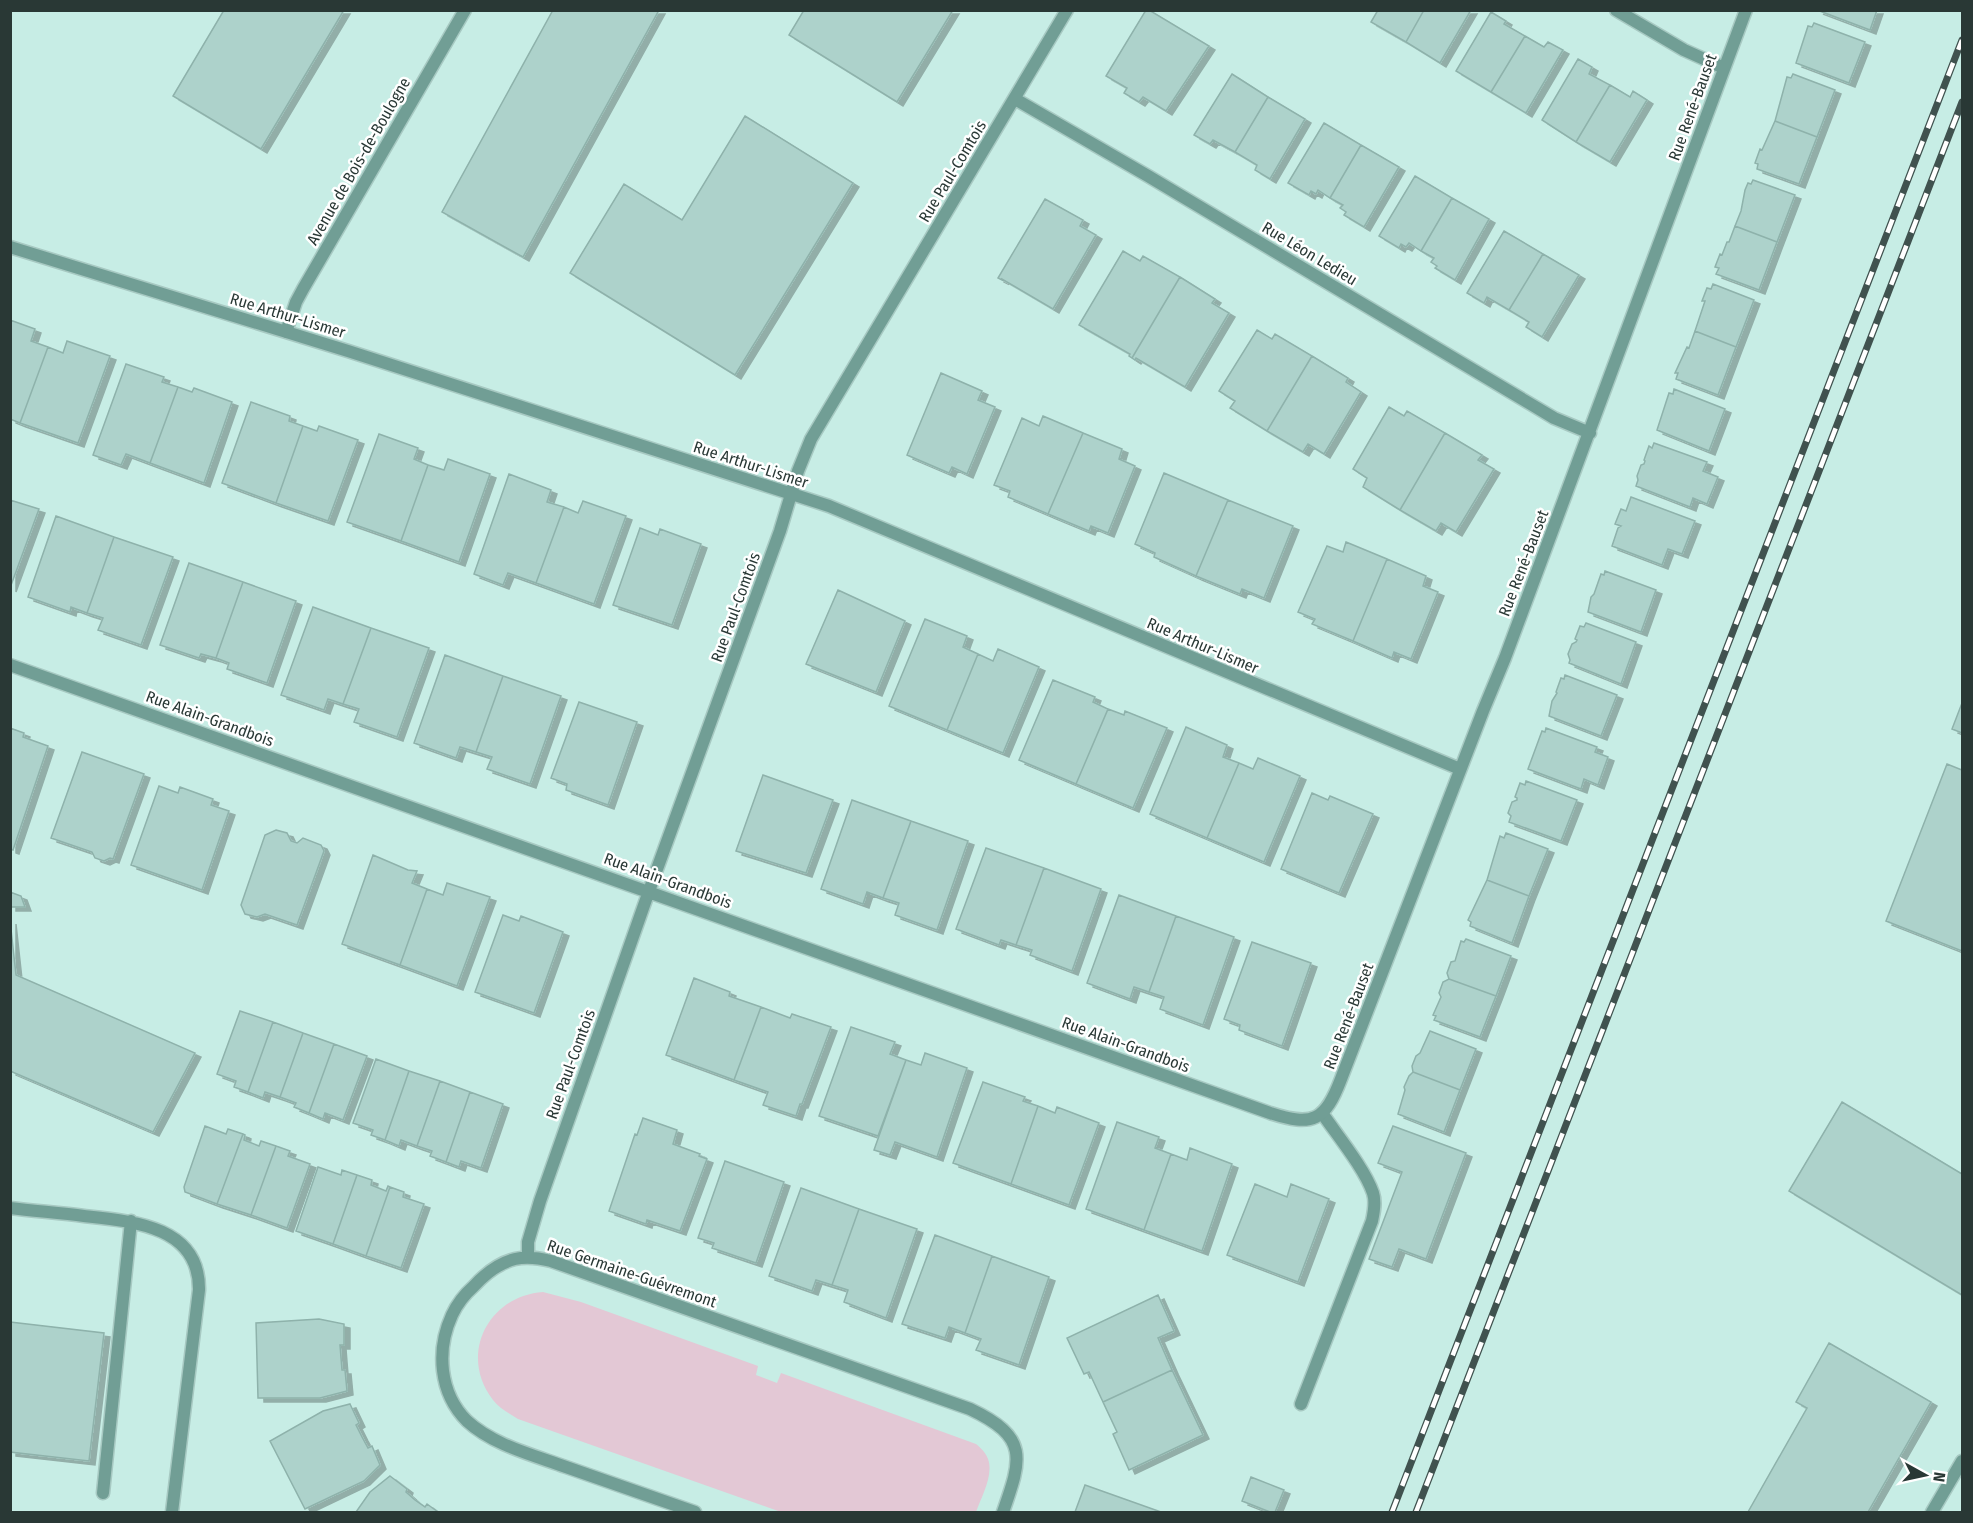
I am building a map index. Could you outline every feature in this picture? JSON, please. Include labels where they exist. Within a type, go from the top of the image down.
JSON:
[{"type":"street","name":"Avenue de Bois-de-Boulogne","points":[[286,332],[303,289],[465,10]]},
{"type":"street","name":"Rue Paul-Comtois","points":[[528,1257],[528,1242],[535,1215],[811,439],[1067,10]]},
{"type":"street","points":[[1616,10],[1684,50],[1724,68]]},
{"type":"street","name":"Rue René-Bauset","points":[[1318,1115],[1332,1100],[1341,1079],[1505,658],[1746,10]]},
{"type":"street","name":"Rue Léon Ledieu","points":[[1015,99],[1554,418],[1590,433]]},
{"type":"street","name":"Rue Arthur-Lismer","points":[[10,247],[286,332],[844,513],[1460,769]]},
{"type":"street","name":"Rue Alain-Grandbois","points":[[10,665],[1270,1113],[1293,1120],[1308,1120],[1318,1115]]},
{"type":"street","points":[[1301,1404],[1372,1221],[1375,1204],[1374,1194],[1354,1159],[1318,1115]]},
{"type":"street","points":[[10,1208],[131,1221],[164,1233],[190,1254],[199,1279],[172,1512]]},
{"type":"street","points":[[103,1493],[131,1221]]},
{"type":"street","name":"Rue Germaine-Guévremont","points":[[695,1512],[516,1449],[483,1433],[466,1419],[458,1410],[446,1387],[442,1362],[445,1332],[452,1313],[478,1280],[507,1262],[528,1257],[538,1258],[571,1267],[983,1415],[1002,1427],[1016,1451],[1017,1469],[1003,1512]]},
{"type":"street","points":[[1932,1512],[1962,1461]]},
{"type":"shaded area","points":[[543,1292],[581,1302],[758,1366],[756,1375],[777,1383],[781,1373],[976,1444],[988,1459],[989,1472],[976,1512],[781,1512],[518,1419],[495,1403],[483,1383],[478,1365],[479,1347],[484,1331],[494,1316],[507,1304],[524,1296]]},
{"type":"building","points":[[224,10],[344,10],[261,149],[173,96]]},
{"type":"building","points":[[553,10],[659,10],[523,257],[442,212]]},
{"type":"building","points":[[804,10],[953,10],[897,102],[789,35]]},
{"type":"building","points":[[1146,10],[1209,46],[1166,111],[1143,97],[1139,102],[1124,93],[1127,88],[1106,76]]},
{"type":"building","points":[[1378,10],[1424,10],[1406,42],[1371,22]]},
{"type":"building","points":[[1424,10],[1471,10],[1440,63],[1406,42]]},
{"type":"building","points":[[1817,10],[1877,10],[1870,30]]},
{"type":"building","points":[[1491,12],[1506,21],[1504,24],[1525,36],[1491,92],[1456,71]]},
{"type":"building","points":[[1814,23],[1865,42],[1849,83],[1796,63],[1808,26],[1812,27]]},
{"type":"building","points":[[1525,36],[1544,47],[1548,42],[1563,50],[1526,113],[1491,92]]},
{"type":"building","points":[[1578,59],[1592,67],[1589,74],[1610,85],[1576,142],[1542,120]]},
{"type":"building","points":[[1232,74],[1268,97],[1235,152],[1213,140],[1210,144],[1194,135]]},
{"type":"building","points":[[1793,74],[1835,90],[1817,137],[1775,121],[1787,77],[1791,78]]},
{"type":"building","points":[[1610,85],[1630,97],[1633,91],[1647,100],[1610,162],[1576,142]]},
{"type":"building","points":[[1268,97],[1305,119],[1270,179],[1255,170],[1257,165],[1235,152]]},
{"type":"building","points":[[745,116],[853,183],[735,375],[570,273],[624,184],[682,220]]},
{"type":"building","points":[[1775,121],[1817,137],[1799,184],[1757,169],[1758,164],[1755,163],[1760,149],[1762,150]]},
{"type":"building","points":[[1324,123],[1361,145],[1330,198],[1318,190],[1316,194],[1311,191],[1309,195],[1288,183]]},
{"type":"building","points":[[1361,145],[1399,167],[1364,227],[1344,215],[1346,212],[1340,208],[1343,205],[1330,198]]},
{"type":"building","points":[[1415,176],[1452,198],[1421,251],[1409,243],[1406,247],[1401,244],[1399,248],[1379,236]]},
{"type":"building","points":[[1753,180],[1795,195],[1777,242],[1735,226],[1745,190],[1748,183],[1751,184]]},
{"type":"building","points":[[1452,198],[1489,219],[1455,280],[1435,268],[1437,266],[1431,262],[1434,258],[1421,251]]},
{"type":"building","points":[[1045,199],[1083,220],[1080,226],[1096,235],[1053,309],[998,278]]},
{"type":"building","points":[[1735,226],[1777,242],[1759,290],[1716,274],[1719,268],[1715,267],[1720,254],[1722,255],[1729,242]]},
{"type":"building","points":[[1504,231],[1543,254],[1509,310],[1487,297],[1484,303],[1467,293]]},
{"type":"building","points":[[1123,251],[1140,261],[1143,256],[1180,277],[1132,358],[1130,354],[1079,325]]},
{"type":"building","points":[[1543,254],[1579,275],[1542,337],[1526,327],[1529,322],[1509,310]]},
{"type":"building","points":[[1180,277],[1215,299],[1212,303],[1229,313],[1185,387],[1136,358],[1135,360],[1132,358]]},
{"type":"building","points":[[1713,284],[1754,300],[1736,347],[1695,331],[1705,301],[1702,301],[1707,288],[1711,289]]},
{"type":"building","points":[[10,320],[35,329],[31,341],[48,347],[20,423],[10,419]]},
{"type":"building","points":[[1257,330],[1272,339],[1275,334],[1312,356],[1267,431],[1230,408],[1235,401],[1219,391]]},
{"type":"building","points":[[1695,331],[1736,347],[1718,395],[1676,379],[1678,373],[1675,373],[1687,347],[1689,348]]},
{"type":"building","points":[[67,341],[110,356],[78,443],[20,423],[48,347],[63,353]]},
{"type":"building","points":[[1312,356],[1348,378],[1346,382],[1361,392],[1324,454],[1308,444],[1303,452],[1267,431]]},
{"type":"building","points":[[126,364],[164,377],[162,382],[178,387],[150,463],[126,454],[121,465],[93,455]]},
{"type":"building","points":[[941,373],[982,391],[978,400],[995,407],[967,474],[952,467],[949,473],[907,455]]},
{"type":"building","points":[[178,387],[192,392],[194,388],[232,402],[204,483],[150,463]]},
{"type":"building","points":[[1674,389],[1725,409],[1709,451],[1657,430],[1669,393],[1673,394]]},
{"type":"building","points":[[251,402],[290,416],[289,421],[303,426],[276,503],[222,483]]},
{"type":"building","points":[[1389,407],[1404,416],[1407,411],[1445,433],[1400,510],[1363,487],[1367,478],[1353,469]]},
{"type":"building","points":[[1043,416],[1083,433],[1048,514],[1008,497],[1010,491],[994,485],[1022,418],[1039,426]]},
{"type":"building","points":[[303,426],[317,431],[319,426],[358,440],[328,521],[276,503]]},
{"type":"building","points":[[1083,433],[1122,449],[1119,459],[1135,466],[1108,533],[1091,526],[1089,531],[1048,514]]},
{"type":"building","points":[[1445,433],[1482,455],[1478,460],[1494,469],[1456,532],[1441,523],[1436,531],[1400,510]]},
{"type":"building","points":[[379,434],[418,448],[414,459],[428,465],[401,541],[347,522]]},
{"type":"building","points":[[1654,443],[1707,462],[1703,471],[1718,477],[1707,504],[1693,498],[1690,507],[1636,486],[1641,465],[1644,464],[1649,446],[1652,448]]},
{"type":"building","points":[[448,459],[490,474],[459,562],[401,541],[428,465],[444,470]]},
{"type":"building","points":[[1164,473],[1228,500],[1196,576],[1154,557],[1155,553],[1135,544]]},
{"type":"building","points":[[509,474],[551,490],[547,502],[564,507],[536,583],[508,573],[503,585],[474,574]]},
{"type":"building","points":[[1631,497],[1695,521],[1682,554],[1668,549],[1662,565],[1612,546],[1618,528],[1621,526],[1615,524],[1621,509],[1626,511]]},
{"type":"building","points":[[10,500],[39,509],[10,588]]},
{"type":"building","points":[[1228,500],[1293,526],[1264,598],[1242,589],[1240,594],[1196,576]]},
{"type":"building","points":[[583,501],[626,516],[594,604],[536,583],[564,507],[578,513]]},
{"type":"building","points":[[56,516],[114,537],[87,613],[71,607],[70,612],[28,597]]},
{"type":"building","points":[[640,528],[658,535],[660,529],[701,544],[672,625],[613,605]]},
{"type":"building","points":[[114,537],[173,557],[141,645],[98,630],[103,618],[87,613]]},
{"type":"building","points":[[1346,542],[1387,559],[1353,641],[1312,624],[1315,619],[1298,612],[1327,546],[1343,552]]},
{"type":"building","points":[[1387,559],[1426,576],[1423,586],[1438,592],[1411,659],[1394,652],[1392,658],[1353,641]]},
{"type":"building","points":[[189,563],[243,582],[216,658],[201,654],[199,658],[160,645]]},
{"type":"building","points":[[1605,571],[1656,590],[1641,632],[1588,612],[1591,597],[1601,574],[1604,575]]},
{"type":"building","points":[[243,582],[296,601],[267,683],[227,669],[229,663],[216,658]]},
{"type":"building","points":[[838,590],[905,621],[876,692],[806,664]]},
{"type":"building","points":[[313,607],[371,628],[343,704],[328,699],[324,710],[281,695]]},
{"type":"building","points":[[925,619],[967,636],[963,647],[978,654],[947,730],[889,706]]},
{"type":"building","points":[[1586,623],[1636,642],[1621,684],[1569,663],[1568,654],[1572,644],[1577,640],[1575,639],[1580,626],[1584,627]]},
{"type":"building","points":[[371,628],[429,648],[397,737],[354,722],[359,709],[343,704]]},
{"type":"building","points":[[998,649],[1039,667],[1003,753],[947,730],[978,654],[993,661]]},
{"type":"building","points":[[445,655],[503,676],[476,752],[460,747],[456,758],[414,743]]},
{"type":"building","points":[[1565,675],[1617,695],[1601,736],[1549,716],[1552,701],[1561,678],[1564,679]]},
{"type":"building","points":[[503,676],[561,696],[530,784],[487,769],[492,757],[476,752]]},
{"type":"building","points":[[1053,680],[1095,697],[1093,702],[1108,709],[1076,784],[1019,760]]},
{"type":"building","points":[[579,702],[637,722],[608,805],[566,790],[567,784],[551,778]]},
{"type":"building","points":[[1962,703],[1962,733],[1952,729]]},
{"type":"building","points":[[1108,709],[1124,715],[1125,711],[1167,728],[1133,808],[1076,784]]},
{"type":"building","points":[[1186,727],[1227,745],[1223,757],[1239,763],[1207,838],[1150,814]]},
{"type":"building","points":[[10,728],[24,733],[23,737],[48,746],[13,850],[10,849]]},
{"type":"building","points":[[1546,728],[1597,747],[1595,752],[1608,757],[1598,785],[1584,779],[1581,789],[1528,769],[1542,731],[1545,732]]},
{"type":"building","points":[[82,752],[144,774],[113,859],[104,861],[95,858],[92,852],[51,838]]},
{"type":"building","points":[[1258,758],[1300,776],[1264,862],[1207,838],[1239,763],[1253,769]]},
{"type":"building","points":[[1947,764],[1962,770],[1962,951],[1886,921]]},
{"type":"building","points":[[763,775],[833,800],[806,873],[736,851]]},
{"type":"building","points":[[1526,781],[1577,800],[1561,841],[1509,822],[1511,816],[1508,813],[1512,802],[1517,800],[1515,797],[1520,783],[1525,785]]},
{"type":"building","points":[[159,786],[178,793],[180,787],[213,799],[211,805],[229,811],[202,890],[131,865]]},
{"type":"building","points":[[1312,793],[1328,800],[1330,796],[1373,814],[1339,893],[1281,869]]},
{"type":"building","points":[[852,800],[911,821],[883,898],[867,892],[863,904],[821,889]]},
{"type":"building","points":[[911,821],[968,841],[937,930],[895,915],[899,903],[883,898]]},
{"type":"building","points":[[276,830],[287,833],[291,841],[297,843],[303,838],[321,845],[324,851],[297,925],[265,914],[257,917],[245,914],[241,905],[265,835]]},
{"type":"building","points":[[1506,833],[1548,849],[1529,896],[1487,880],[1500,836],[1504,838]]},
{"type":"building","points":[[986,848],[1044,868],[1016,945],[1001,940],[999,945],[956,929]]},
{"type":"building","points":[[373,855],[408,870],[417,871],[412,883],[427,889],[400,965],[342,944]]},
{"type":"building","points":[[1044,868],[1101,889],[1072,971],[1030,955],[1032,950],[1016,945]]},
{"type":"building","points":[[1487,880],[1529,896],[1512,943],[1470,926],[1471,922],[1468,920]]},
{"type":"building","points":[[447,883],[490,897],[457,986],[400,965],[427,889],[443,895]]},
{"type":"building","points":[[10,892],[21,896],[25,907],[10,907]]},
{"type":"building","points":[[1119,895],[1176,916],[1149,992],[1134,987],[1130,999],[1087,983]]},
{"type":"building","points":[[503,915],[519,921],[521,916],[563,932],[534,1013],[475,992]]},
{"type":"building","points":[[1176,916],[1234,937],[1203,1025],[1160,1009],[1164,997],[1149,992]]},
{"type":"building","points":[[10,920],[16,975],[195,1053],[153,1132],[10,1071]]},
{"type":"building","points":[[1466,939],[1511,956],[1496,996],[1449,979],[1447,973],[1451,962],[1455,961],[1461,941],[1464,942]]},
{"type":"building","points":[[1252,942],[1311,963],[1282,1046],[1239,1030],[1240,1025],[1224,1019]]},
{"type":"building","points":[[694,978],[730,992],[729,996],[761,1007],[734,1080],[666,1055]]},
{"type":"building","points":[[1449,979],[1496,996],[1480,1037],[1434,1020],[1436,1016],[1433,1015],[1441,997],[1439,993],[1443,982]]},
{"type":"building","points":[[761,1007],[790,1018],[792,1014],[831,1027],[796,1116],[763,1105],[768,1092],[734,1080]]},
{"type":"building","points":[[240,1011],[273,1022],[248,1092],[234,1087],[236,1081],[217,1074]]},
{"type":"building","points":[[273,1022],[303,1033],[280,1097],[265,1092],[263,1098],[248,1092]]},
{"type":"building","points":[[851,1027],[895,1042],[890,1054],[906,1060],[878,1136],[819,1116]]},
{"type":"building","points":[[1430,1031],[1476,1049],[1460,1090],[1413,1072],[1412,1066],[1416,1056],[1420,1053]]},
{"type":"building","points":[[303,1033],[334,1044],[309,1113],[294,1107],[296,1103],[280,1097]]},
{"type":"building","points":[[334,1044],[367,1056],[343,1120],[325,1113],[323,1119],[309,1113]]},
{"type":"building","points":[[925,1053],[967,1068],[937,1157],[895,1142],[890,1155],[874,1150],[906,1060],[921,1065]]},
{"type":"building","points":[[376,1059],[409,1071],[385,1140],[371,1135],[373,1130],[353,1123]]},
{"type":"building","points":[[409,1071],[440,1081],[417,1146],[401,1140],[399,1146],[385,1140]]},
{"type":"building","points":[[1413,1072],[1460,1090],[1444,1132],[1398,1114],[1404,1087]]},
{"type":"building","points":[[440,1081],[470,1092],[446,1162],[430,1156],[432,1151],[417,1146]]},
{"type":"building","points":[[983,1082],[1025,1097],[1023,1101],[1038,1106],[1011,1184],[953,1163]]},
{"type":"building","points":[[470,1092],[503,1104],[481,1168],[461,1161],[459,1167],[446,1162]]},
{"type":"building","points":[[1842,1102],[1962,1174],[1962,1295],[1789,1191]]},
{"type":"building","points":[[1038,1106],[1055,1113],[1057,1107],[1099,1123],[1069,1205],[1011,1184]]},
{"type":"building","points":[[643,1118],[677,1130],[673,1144],[707,1159],[680,1231],[647,1220],[646,1224],[609,1211],[635,1134],[637,1135]]},
{"type":"building","points":[[1117,1122],[1159,1137],[1155,1148],[1171,1154],[1144,1230],[1086,1209]]},
{"type":"building","points":[[205,1126],[226,1134],[228,1129],[243,1134],[217,1204],[185,1192],[184,1187]]},
{"type":"building","points":[[1393,1126],[1466,1153],[1426,1259],[1399,1249],[1392,1267],[1369,1259],[1402,1172],[1378,1163]]},
{"type":"building","points":[[243,1134],[245,1135],[244,1140],[259,1146],[261,1141],[276,1146],[251,1215],[217,1204]]},
{"type":"building","points":[[276,1146],[290,1151],[288,1156],[310,1164],[287,1228],[251,1215]]},
{"type":"building","points":[[1190,1148],[1232,1164],[1202,1251],[1144,1230],[1171,1154],[1187,1160]]},
{"type":"building","points":[[725,1161],[784,1182],[756,1263],[712,1248],[714,1243],[698,1238]]},
{"type":"building","points":[[318,1167],[341,1175],[342,1170],[357,1175],[333,1244],[296,1231]]},
{"type":"building","points":[[357,1175],[372,1180],[371,1185],[386,1191],[388,1186],[390,1187],[366,1256],[333,1244]]},
{"type":"building","points":[[1255,1184],[1287,1197],[1291,1184],[1329,1199],[1298,1282],[1227,1255]]},
{"type":"building","points":[[390,1187],[404,1192],[403,1197],[424,1204],[401,1268],[366,1256]]},
{"type":"building","points":[[801,1188],[859,1209],[832,1285],[816,1280],[812,1291],[769,1276]]},
{"type":"building","points":[[859,1209],[917,1229],[886,1318],[844,1302],[848,1290],[832,1285]]},
{"type":"building","points":[[935,1235],[992,1256],[965,1333],[949,1327],[945,1338],[902,1324]]},
{"type":"building","points":[[992,1256],[1049,1277],[1019,1365],[976,1350],[981,1339],[965,1333]]},
{"type":"building","points":[[1158,1295],[1174,1331],[1158,1338],[1172,1370],[1103,1402],[1089,1372],[1084,1374],[1067,1338]]},
{"type":"building","points":[[319,1319],[344,1324],[344,1345],[340,1345],[347,1391],[320,1398],[258,1398],[256,1323]]},
{"type":"building","points":[[10,1322],[104,1333],[89,1461],[10,1452]]},
{"type":"building","points":[[1829,1343],[1931,1402],[1868,1512],[1748,1512],[1807,1408],[1796,1402]]},
{"type":"building","points":[[1172,1370],[1203,1435],[1129,1470],[1113,1434],[1117,1432],[1103,1402]]},
{"type":"building","points":[[350,1404],[359,1423],[356,1425],[368,1448],[372,1446],[380,1465],[364,1481],[305,1509],[270,1441],[323,1411]]},
{"type":"building","points":[[390,1476],[407,1489],[406,1492],[415,1500],[425,1507],[427,1504],[438,1512],[356,1512],[370,1492]]},
{"type":"building","points":[[1251,1477],[1284,1490],[1275,1512],[1242,1501]]},
{"type":"building","points":[[1085,1485],[1161,1512],[1075,1512]]},
{"type":"railway","points":[[1392,1512],[1962,40]]},
{"type":"railway","points":[[1416,1512],[1962,102]]}]
